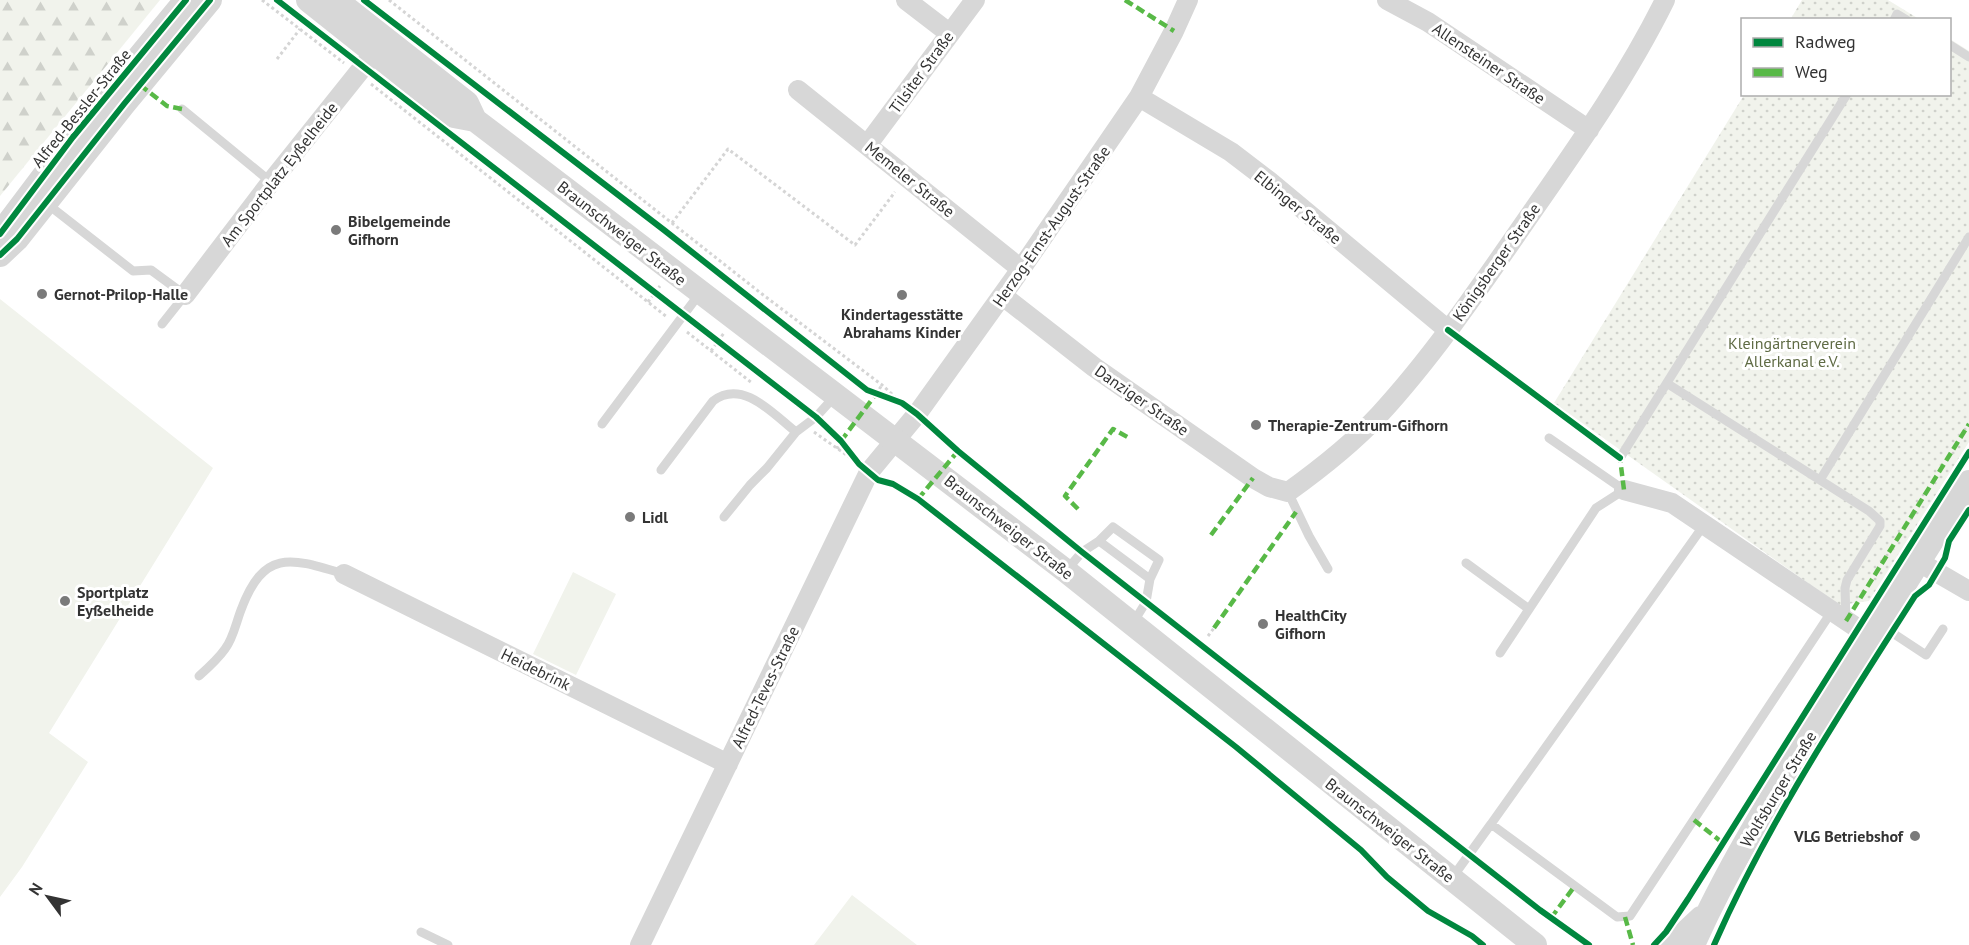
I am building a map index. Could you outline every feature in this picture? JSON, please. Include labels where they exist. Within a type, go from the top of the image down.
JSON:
[{"type":"street","name":"Alfred-Bessler-Straße","points":[[0,234],[73,137],[186,0]]},
{"type":"street","name":"Alfred-Bessler-Straße","points":[[0,255],[17,239],[210,0]]},
{"type":"street","name":"Braunschweiger Straße","points":[[308,0],[379,46]]},
{"type":"street","name":"Braunschweiger Straße","points":[[336,0],[379,46],[454,117],[475,120],[1066,571],[1535,945]]},
{"type":"street","points":[[906,0],[949,33]]},
{"type":"street","name":"Tilsiter Straße","points":[[868,144],[975,0]]},
{"type":"street","name":"Herzog-Ernst-August-Straße","points":[[896,441],[1002,296],[1139,98],[1188,0]]},
{"type":"street","name":"Allensteiner Straße","points":[[1387,0],[1428,21],[1589,130]]},
{"type":"street","name":"Königsberger Straße","points":[[1288,492],[1318,470],[1378,416],[1448,330],[1589,130],[1644,43],[1665,0]]},
{"type":"street","name":"Am Sportplatz Eyßelheide","points":[[185,295],[379,46]]},
{"type":"street","name":"Memeler Straße","points":[[798,90],[1021,269]]},
{"type":"street","name":"Elbinger Straße","points":[[1139,98],[1231,152],[1448,330]]},
{"type":"street","name":"Danziger Straße","points":[[1002,296],[1094,367],[1253,478],[1269,487],[1288,492]]},
{"type":"street","name":"Alfred-Teves-Straße","points":[[643,943],[869,472],[896,441]]},
{"type":"street","name":"Wolfsburger Straße","points":[[1693,945],[1740,852],[1969,482]]},
{"type":"street","points":[[1624,490],[1672,503],[1839,616],[1876,631]]},
{"type":"street","points":[[1919,562],[1966,584]]},
{"type":"street","name":"Heidebrink","points":[[344,574],[728,764]]},
{"type":"street","points":[[1672,945],[1708,912]]},
{"type":"lane","points":[[1951,46],[1969,57]]},
{"type":"lane","points":[[1620,458],[1846,96]]},
{"type":"lane","points":[[182,109],[271,182]]},
{"type":"lane","points":[[46,202],[133,271],[151,270],[185,295],[162,324]]},
{"type":"lane","points":[[1820,480],[1969,237]]},
{"type":"lane","points":[[602,424],[700,293]]},
{"type":"lane","points":[[1491,824],[1617,918],[1630,916],[1839,616],[1847,580],[1880,526],[1880,520],[1869,511],[1668,384]]},
{"type":"lane","points":[[661,470],[713,401],[720,396],[729,394],[750,396],[796,432]]},
{"type":"lane","points":[[724,516],[796,432],[816,417],[835,395]]},
{"type":"lane","points":[[1500,653],[1596,508],[1624,490],[1549,438]]},
{"type":"lane","points":[[1288,492],[1328,569]]},
{"type":"lane","points":[[1452,878],[1704,525]]},
{"type":"lane","points":[[1066,571],[1082,552],[1099,541],[1113,526],[1159,560],[1150,579],[1146,602],[1133,624]]},
{"type":"lane","points":[[1099,541],[1150,579]]},
{"type":"lane","points":[[199,676],[226,648],[250,589],[262,573],[280,562],[301,561],[344,574]]},
{"type":"lane","points":[[1466,563],[1529,609]]},
{"type":"lane","points":[[1876,631],[1926,656],[1943,629]]},
{"type":"lane","points":[[421,932],[448,945]]},
{"type":"path","points":[[262,0],[754,384]]},
{"type":"path","points":[[389,0],[882,385],[902,404]]},
{"type":"path","points":[[277,59],[300,29]]},
{"type":"path","points":[[672,223],[728,149],[855,245],[907,176]]},
{"type":"path","points":[[646,285],[684,314]]},
{"type":"path","points":[[710,334],[727,348]]},
{"type":"path","points":[[876,394],[882,385]]},
{"type":"path","points":[[867,390],[902,404]]},
{"type":"path","points":[[816,417],[841,441],[859,464]]},
{"type":"path","points":[[805,425],[859,464]]},
{"type":"path","points":[[837,449],[841,441]]},
{"type":"path","points":[[1208,636],[1214,628]]},
{"type":"green space","points":[[0,0],[160,0],[0,196]]},
{"type":"green space","points":[[1802,0],[1888,0],[1917,18],[1791,18]]},
{"type":"green space","name":"Kleingärtnerverein Allerkanal e.V.","points":[[1951,40],[1969,51],[1969,442],[1869,601],[1839,605],[1554,403],[1743,96],[1951,96]]},
{"type":"green space","name":"Sportplatz Eyßelheide","points":[[0,299],[213,468],[49,733],[88,762],[22,867],[0,897]]},
{"type":"green space","points":[[573,572],[616,594],[576,675],[533,654]]},
{"type":"green space","points":[[852,895],[917,945],[814,945]]},
{"type":"marked path","points":[[1125,0],[1174,31]]},
{"type":"marked path","points":[[140,85],[167,106],[182,109]]},
{"type":"marked path","points":[[841,441],[876,394]]},
{"type":"marked path","points":[[1846,621],[1969,424]]},
{"type":"marked path","points":[[1078,509],[1065,496],[1113,429],[1131,439]]},
{"type":"marked path","points":[[918,499],[958,451]]},
{"type":"marked path","points":[[1617,455],[1620,458],[1624,490]]},
{"type":"marked path","points":[[1211,535],[1253,478]]},
{"type":"marked path","points":[[1214,628],[1296,512]]},
{"type":"marked path","points":[[1694,820],[1724,844]]},
{"type":"marked path","points":[[1551,918],[1574,887]]},
{"type":"marked path","points":[[1625,917],[1633,945]]},
{"type":"cycle path","points":[[0,234],[73,137],[186,0]]},
{"type":"cycle path","points":[[0,255],[17,239],[210,0]]},
{"type":"cycle path","points":[[277,0],[816,417],[841,441],[859,464],[878,480],[893,484],[918,499],[1236,747],[1361,850],[1387,877],[1428,911],[1472,936],[1483,945]]},
{"type":"cycle path","points":[[364,0],[664,230],[867,390],[902,403],[917,414],[958,451],[1082,552],[1540,910],[1589,945]]},
{"type":"cycle path","points":[[1448,330],[1620,458]]},
{"type":"cycle path","points":[[1654,945],[1666,932],[1688,899],[1969,452]]},
{"type":"cycle path","points":[[1714,945],[1735,899],[1782,810],[1915,596],[1929,585],[1945,558],[1949,541],[1969,510]]},
{"type":"place","name":"Bibelgemeinde Gifhorn","points":[[336,230]]},
{"type":"place","name":"Gernot-Prilop-Halle","points":[[42,294]]},
{"type":"place","name":"Kindertagesstätte Abrahams Kinder","points":[[902,295]]},
{"type":"place","name":"Therapie-Zentrum-Gifhorn","points":[[1256,425]]},
{"type":"place","name":"Lidl","points":[[630,517]]},
{"type":"place","name":"Sportplatz Eyßelheide","points":[[65,601]]},
{"type":"place","name":"HealthCity Gifhorn","points":[[1263,624]]},
{"type":"place","name":"VLG Betriebshof","points":[[1915,836]]}]
